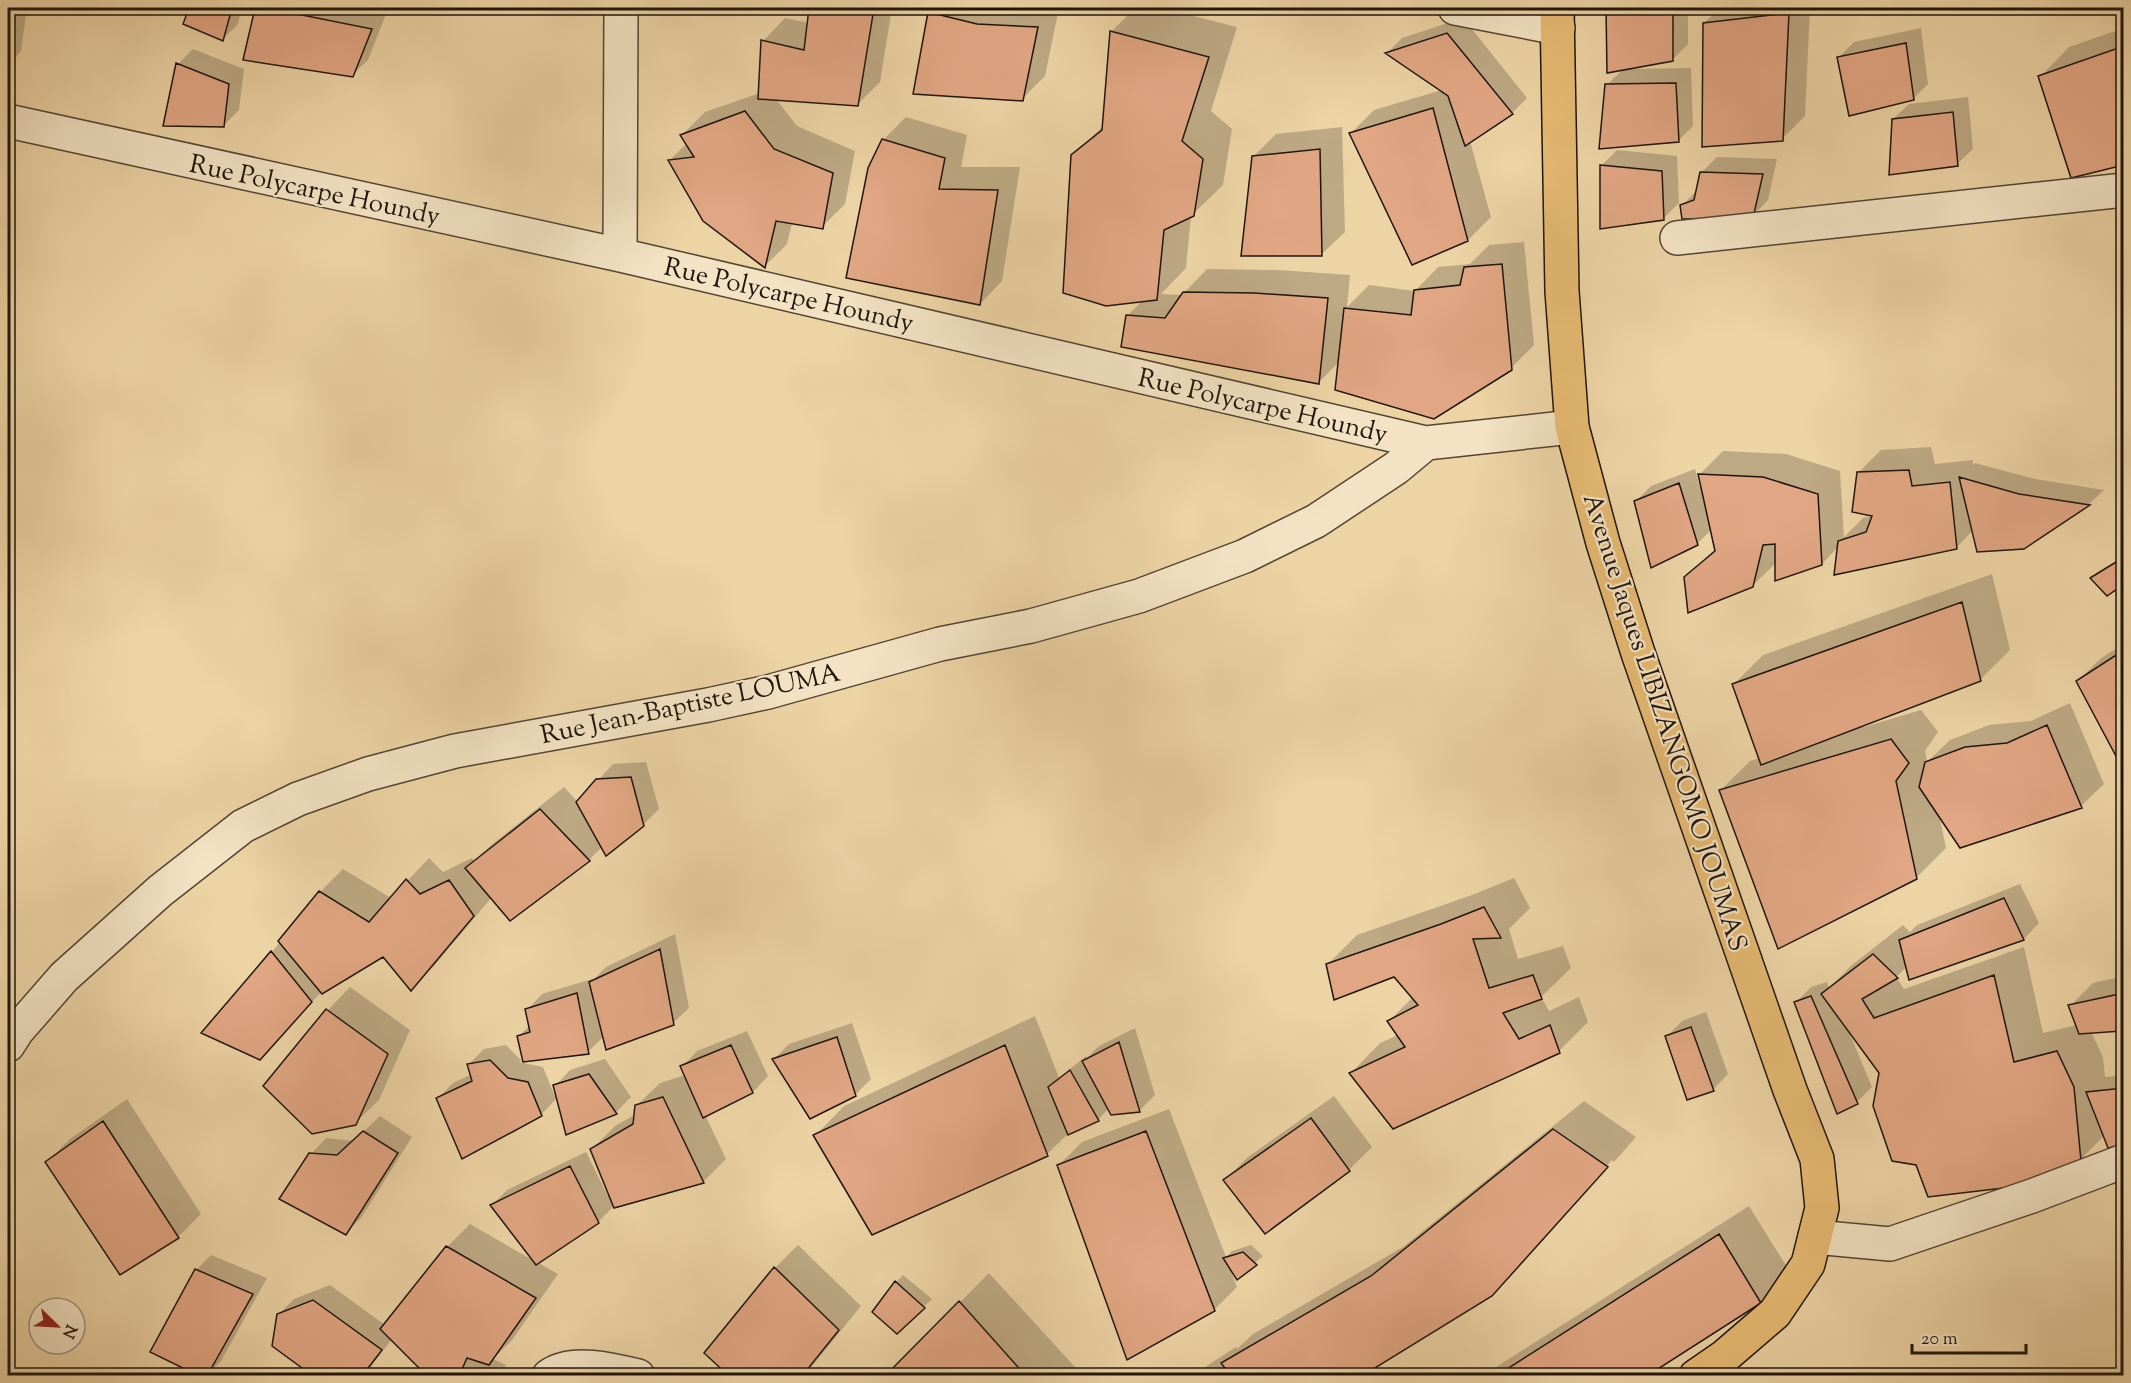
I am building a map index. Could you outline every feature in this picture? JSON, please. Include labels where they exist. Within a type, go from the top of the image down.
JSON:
[{"type":"main road","name":"Avenue Jaques LIBIZANGOMO JOUMAS","points":[[1557,18],[1562,291],[1572,427],[1603,543],[1638,653],[1790,1090],[1817,1159],[1822,1208],[1808,1264],[1775,1313],[1725,1356],[1696,1376]]},
{"type":"street","points":[[620,255],[621,8]]},
{"type":"street","points":[[1455,8],[1557,18]]},
{"type":"street","name":"Rue Polycarpe Houndy","points":[[8,121],[620,255],[1426,443],[1572,427]]},
{"type":"street","points":[[1677,238],[2124,190]]},
{"type":"street","name":"Rue Jean-Baptiste LOUMA","points":[[8,1045],[64,977],[160,891],[243,826],[298,799],[369,774],[455,751],[768,692],[940,644],[1031,626],[1139,596],[1245,556],[1316,520],[1396,468],[1426,443]]},
{"type":"street","points":[[1815,1237],[1890,1244],[2032,1196],[2124,1161]]},
{"type":"street","points":[[549,1376],[556,1370],[598,1366],[638,1376]]},
{"type":"building","points":[[189,8],[232,8],[223,41],[183,24]]},
{"type":"building","points":[[255,8],[267,8],[372,29],[353,77],[243,60]]},
{"type":"building","points":[[392,8],[526,8],[526,12],[390,14]]},
{"type":"building","points":[[809,8],[874,8],[858,106],[758,99],[761,40],[804,50]]},
{"type":"building","points":[[1606,8],[1673,8],[1673,61],[1607,73]]},
{"type":"building","points":[[928,12],[977,24],[1038,27],[1023,101],[913,94]]},
{"type":"building","points":[[1789,13],[1783,141],[1702,147],[1703,23]]},
{"type":"building","points":[[1110,31],[1209,57],[1182,141],[1203,159],[1194,216],[1164,230],[1157,300],[1106,306],[1063,293],[1071,155],[1102,130]]},
{"type":"building","points":[[1447,33],[1513,114],[1465,146],[1448,96],[1385,53]]},
{"type":"building","points":[[1906,43],[1914,100],[1849,116],[1837,57]]},
{"type":"building","points":[[2124,46],[2124,165],[2071,178],[2038,76]]},
{"type":"building","points":[[176,63],[229,84],[224,127],[163,126]]},
{"type":"building","points":[[1676,83],[1679,142],[1599,149],[1605,84]]},
{"type":"building","points":[[1433,108],[1468,241],[1412,265],[1349,133]]},
{"type":"building","points":[[745,111],[774,149],[833,173],[823,229],[776,221],[765,268],[703,221],[668,160],[694,157],[680,135]]},
{"type":"building","points":[[1953,112],[1958,166],[1889,175],[1892,119]]},
{"type":"building","points":[[882,139],[945,158],[939,189],[998,190],[980,305],[846,278],[868,168]]},
{"type":"building","points":[[1320,149],[1322,256],[1241,256],[1252,156]]},
{"type":"building","points":[[1600,165],[1662,171],[1664,220],[1600,229]]},
{"type":"building","points":[[1700,172],[1763,174],[1753,218],[1682,219],[1680,205],[1694,200]]},
{"type":"building","points":[[1502,264],[1512,370],[1434,419],[1335,390],[1344,308],[1411,315],[1414,290],[1460,285],[1464,267]]},
{"type":"building","points":[[1183,292],[1254,293],[1328,298],[1319,384],[1121,347],[1126,315],[1165,318]]},
{"type":"building","points":[[1909,470],[1912,486],[1950,482],[1957,549],[1834,575],[1838,541],[1866,532],[1872,516],[1852,512],[1857,472]]},
{"type":"building","points":[[1698,474],[1763,477],[1818,494],[1822,565],[1775,581],[1775,544],[1763,545],[1753,587],[1688,613],[1684,577],[1715,551]]},
{"type":"building","points":[[1959,477],[2019,494],[2090,505],[2024,549],[1977,552]]},
{"type":"building","points":[[1679,483],[1698,545],[1651,568],[1634,501]]},
{"type":"building","points":[[2121,559],[2124,564],[2124,584],[2107,596],[2090,578]]},
{"type":"building","points":[[1962,602],[1981,681],[1761,765],[1732,684]]},
{"type":"building","points":[[2124,650],[2124,754],[2117,758],[2076,681]]},
{"type":"building","points":[[2047,725],[2082,808],[1960,848],[1919,787],[1925,762],[1965,747],[2007,743]]},
{"type":"building","points":[[1891,739],[1909,763],[1896,781],[1917,879],[1778,949],[1719,790]]},
{"type":"building","points":[[631,777],[644,826],[606,856],[576,802],[596,779]]},
{"type":"building","points":[[540,809],[590,861],[510,921],[465,868]]},
{"type":"building","points":[[406,879],[420,894],[449,880],[474,916],[411,991],[383,957],[322,994],[278,941],[319,891],[369,922]]},
{"type":"building","points":[[2004,898],[2024,940],[1909,980],[1899,940]]},
{"type":"building","points":[[1484,907],[1501,938],[1473,939],[1489,988],[1533,975],[1542,999],[1503,1013],[1519,1039],[1550,1025],[1560,1053],[1393,1129],[1349,1073],[1405,1047],[1387,1021],[1418,1005],[1394,977],[1334,1000],[1326,964]]},
{"type":"building","points":[[660,949],[674,1025],[606,1050],[589,982]]},
{"type":"building","points":[[271,951],[312,1002],[260,1060],[201,1033]]},
{"type":"building","points":[[1873,954],[1898,978],[1862,999],[1874,1018],[1994,975],[2014,1062],[2057,1051],[2074,1087],[2081,1161],[2012,1187],[1928,1197],[1916,1165],[1892,1161],[1873,1106],[1879,1073],[1821,994]]},
{"type":"building","points":[[577,993],[589,1054],[523,1062],[517,1036],[530,1032],[525,1009]]},
{"type":"building","points":[[2124,993],[2124,1037],[2122,1031],[2079,1034],[2068,1005]]},
{"type":"building","points":[[1811,996],[1858,1104],[1837,1114],[1794,1002]]},
{"type":"building","points":[[326,1009],[388,1054],[356,1125],[312,1134],[263,1086]]},
{"type":"building","points":[[1691,1027],[1714,1091],[1687,1100],[1665,1036]]},
{"type":"building","points":[[837,1037],[856,1096],[810,1119],[772,1059]]},
{"type":"building","points":[[1119,1042],[1140,1112],[1111,1115],[1082,1061]]},
{"type":"building","points":[[731,1045],[753,1093],[703,1118],[680,1066]]},
{"type":"building","points":[[1005,1045],[1048,1156],[872,1235],[813,1135]]},
{"type":"building","points":[[490,1060],[508,1078],[528,1082],[542,1116],[462,1159],[436,1098],[472,1081],[467,1064]]},
{"type":"building","points":[[1070,1070],[1099,1121],[1068,1135],[1048,1087]]},
{"type":"building","points":[[589,1074],[617,1114],[566,1135],[553,1085]]},
{"type":"building","points":[[2124,1088],[2124,1145],[2108,1148],[2086,1092]]},
{"type":"building","points":[[663,1097],[704,1183],[614,1208],[590,1149],[633,1124],[635,1105]]},
{"type":"building","points":[[1311,1118],[1350,1171],[1265,1234],[1223,1180]]},
{"type":"building","points":[[103,1121],[179,1238],[120,1275],[45,1162]]},
{"type":"building","points":[[1553,1129],[1608,1167],[1492,1296],[1362,1376],[1231,1376],[1221,1363],[1371,1276]]},
{"type":"building","points":[[363,1131],[398,1153],[346,1235],[279,1199],[309,1153],[337,1155]]},
{"type":"building","points":[[1146,1131],[1215,1311],[1127,1360],[1057,1165]]},
{"type":"building","points":[[570,1166],[599,1223],[536,1265],[490,1205]]},
{"type":"building","points":[[1719,1234],[1761,1303],[1647,1376],[1496,1376]]},
{"type":"building","points":[[446,1246],[536,1298],[489,1365],[467,1358],[459,1376],[427,1376],[380,1329]]},
{"type":"building","points":[[1243,1252],[1257,1265],[1237,1280],[1223,1258]]},
{"type":"building","points":[[774,1267],[839,1330],[802,1376],[729,1376],[704,1353]]},
{"type":"building","points":[[195,1269],[253,1294],[207,1376],[199,1376],[150,1352]]},
{"type":"building","points":[[895,1281],[925,1308],[897,1334],[872,1312]]},
{"type":"building","points":[[313,1300],[382,1350],[362,1376],[313,1376],[272,1346],[277,1314]]},
{"type":"building","points":[[959,1301],[1026,1376],[885,1376]]}]
